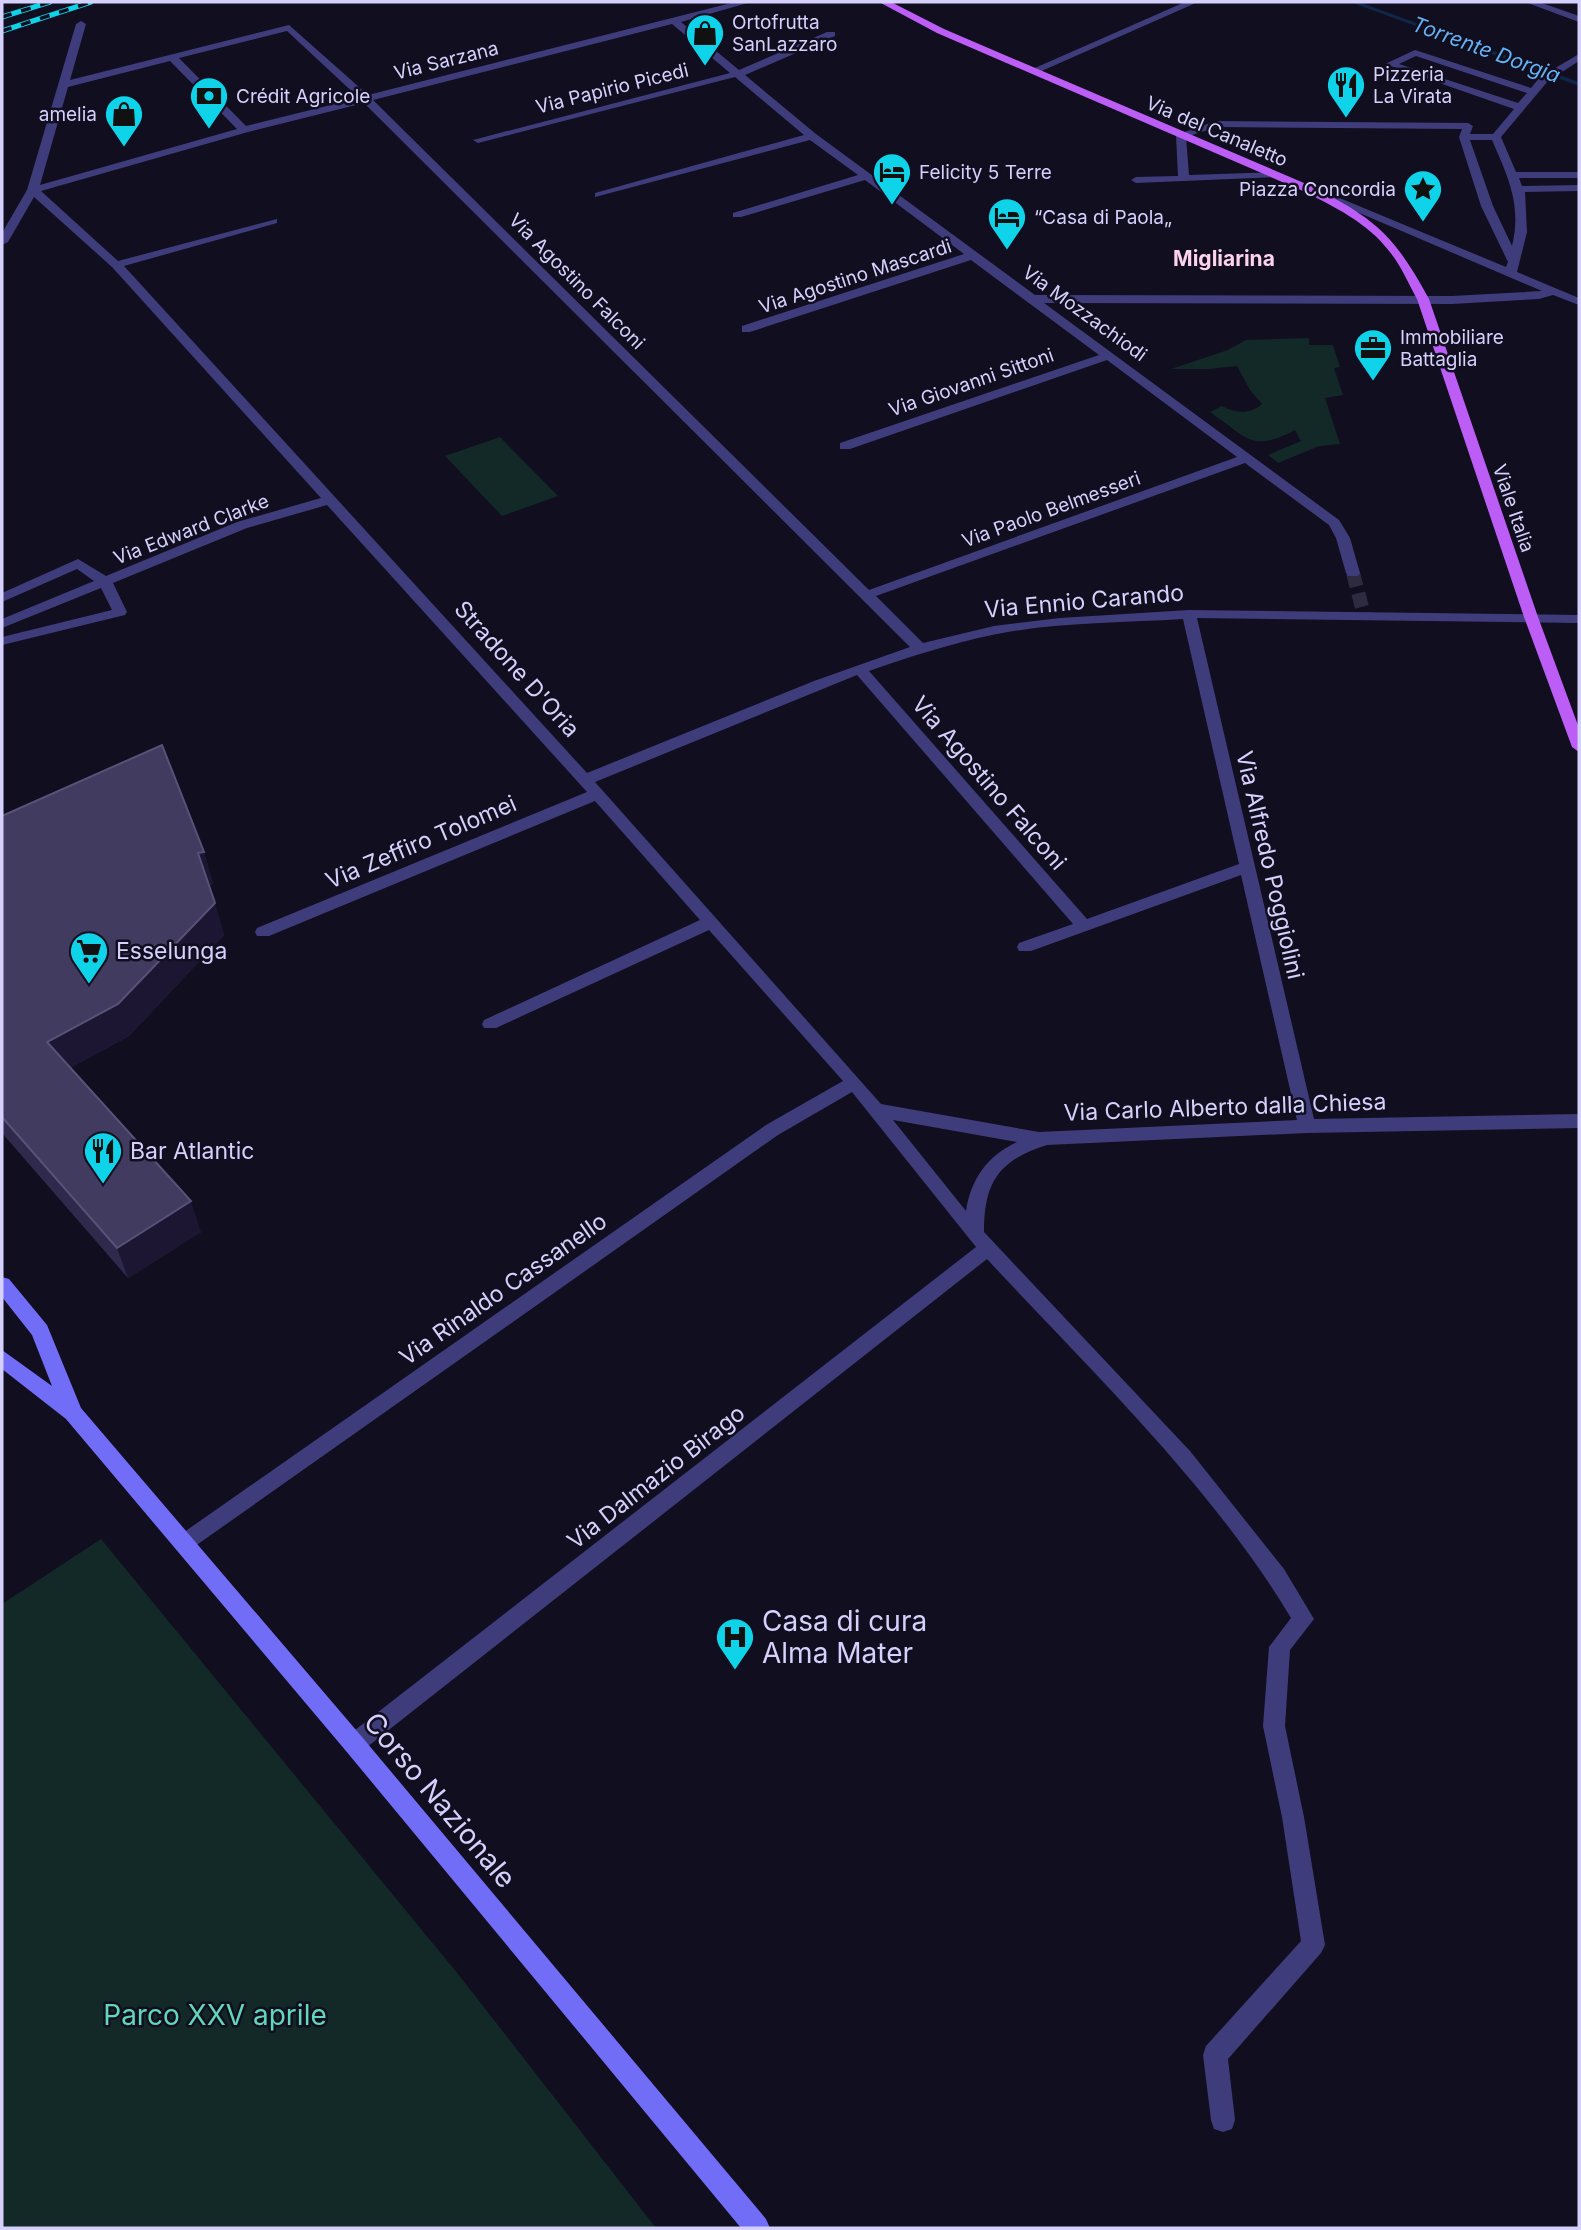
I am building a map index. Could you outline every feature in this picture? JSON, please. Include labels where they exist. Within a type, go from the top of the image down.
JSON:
[{"type":"main road","name":"Via del Canaletto","points":[[884,2],[1033,71],[1299,185]]},
{"type":"main road","name":"Viale Italia","points":[[1299,185],[1379,233],[1404,263],[1423,299],[1531,617],[1579,747]]},
{"type":"street","name":"Via Sarzana","points":[[33,190],[244,130],[746,2]]},
{"type":"street","points":[[1033,71],[1193,2]]},
{"type":"street","points":[[1530,2],[1579,19]]},
{"type":"street","name":"Via Mozzachiodi","points":[[674,20],[812,136],[1334,523],[1343,538],[1353,573]]},
{"type":"street","points":[[2,243],[33,190],[81,24]]},
{"type":"street","name":"Via Agostino Falconi","points":[[172,57],[289,28],[366,99],[920,648]]},
{"type":"street","name":"Via Papirio Picedi","points":[[478,140],[740,73],[831,34]]},
{"type":"street","points":[[1519,107],[1390,64],[1415,52],[1532,92]]},
{"type":"street","points":[[63,85],[172,57],[244,130]]},
{"type":"street","points":[[1496,137],[1544,79],[1579,57]]},
{"type":"street","points":[[1184,180],[1181,135],[1216,124],[1468,125],[1464,137],[1487,206],[1512,267]]},
{"type":"street","points":[[599,195],[812,136]]},
{"type":"street","points":[[1464,137],[1496,137]]},
{"type":"street","points":[[1496,137],[1519,189],[1521,232],[1512,267]]},
{"type":"street","points":[[1136,180],[1276,175]]},
{"type":"street","points":[[1513,175],[1579,175]]},
{"type":"street","points":[[737,215],[867,176]]},
{"type":"street","name":"Via del Canaletto","points":[[1299,185],[1512,267],[1579,302]]},
{"type":"street","points":[[1519,189],[1579,188]]},
{"type":"street","name":"Stradone D'Oria","points":[[33,190],[116,265],[597,793],[854,1083],[981,1240],[1183,1457],[1277,1576],[1303,1619],[1280,1647],[1274,1726],[1293,1817],[1313,1945],[1216,2055],[1223,2120]]},
{"type":"street","points":[[116,265],[273,221]]},
{"type":"street","name":"Via Agostino Mascardi","points":[[746,329],[974,255]]},
{"type":"street","points":[[1034,299],[1423,299],[1539,295],[1556,291]]},
{"type":"street","name":"Via Giovanni Sittoni","points":[[845,446],[1110,355]]},
{"type":"street","name":"Via Paolo Belmesseri","points":[[867,595],[1248,458]]},
{"type":"street","name":"Via Edward Clarke","points":[[2,624],[242,525],[330,500]]},
{"type":"street","name":"Via Edward Clarke","points":[[2,598],[78,563],[106,583],[120,612],[2,641]]},
{"type":"street","name":"Via Ennio Carando","points":[[585,780],[763,705],[920,648],[994,630],[1099,619],[1189,614],[1576,618]]},
{"type":"street","name":"Via Alfredo Poggiolini","points":[[1189,614],[1307,1126]]},
{"type":"street","name":"Via Agostino Falconi","points":[[859,670],[1084,926]]},
{"type":"street","name":"Via Zeffiro Tolomei","points":[[263,932],[597,793]]},
{"type":"street","points":[[1025,947],[1248,867]]},
{"type":"street","points":[[490,1024],[710,922]]},
{"type":"street","name":"Via Rinaldo Cassanello","points":[[184,1543],[772,1130],[854,1083]]},
{"type":"street","name":"Via Carlo Alberto dalla Chiesa","points":[[876,1110],[1049,1139],[1307,1126],[1579,1121]]},
{"type":"street","points":[[981,1240],[976,1197],[984,1177],[1007,1154],[1049,1139]]},
{"type":"street","name":"Via Dalmazio Birago","points":[[354,1744],[981,1240]]},
{"type":"street","name":"Corso Nazionale","points":[[2,1284],[40,1331],[74,1413]]},
{"type":"street","name":"Corso Nazionale","points":[[2,1358],[74,1413],[757,2228]]},
{"type":"green space","points":[[1309,338],[1309,345],[1333,345],[1340,367],[1334,368],[1343,395],[1325,398],[1340,444],[1319,446],[1278,463],[1268,455],[1301,441],[1295,430],[1268,441],[1259,441],[1242,435],[1210,412],[1222,406],[1247,411],[1262,404],[1250,390],[1237,366],[1171,369],[1228,350],[1246,340]]},
{"type":"green space","points":[[500,437],[558,496],[502,516],[445,456]]},
{"type":"green space","name":"Parco XXV aprile","points":[[101,1539],[462,1979],[656,2228],[2,2228],[2,1604]]},
{"type":"building","name":"Esselunga","points":[[162,745],[204,852],[198,853],[215,903],[118,1004],[47,1042],[191,1201],[117,1248],[2,1117],[2,816]]},
{"type":"waterway","name":"Torrente Dorgia","points":[[1353,2],[1579,84]]},
{"type":"tunnel","points":[[1353,573],[1364,615]]},
{"type":"railway","points":[[2,17],[50,2]]},
{"type":"railway","points":[[2,31],[91,2]]},
{"type":"place","name":"Ortofrutta SanLazzaro","points":[[705,67]]},
{"type":"place","name":"Pizzeria La Virata","points":[[1346,119]]},
{"type":"place","name":"Crédit Agricole","points":[[209,130]]},
{"type":"place","name":"amelia","points":[[124,148]]},
{"type":"place","name":"Felicity 5 Terre","points":[[892,206]]},
{"type":"place","name":"Piazza Concordia","points":[[1423,223]]},
{"type":"place","name":"“Casa di Paola„","points":[[1007,251]]},
{"type":"place","name":"Immobiliare Battaglia","points":[[1373,382]]},
{"type":"place","name":"Esselunga","points":[[89,985]]},
{"type":"place","name":"Bar Atlantic","points":[[103,1185]]},
{"type":"place","name":"Casa di cura Alma Mater","points":[[735,1671]]},
{"type":"district","name":"Migliarina","points":[[1224,259]]}]
